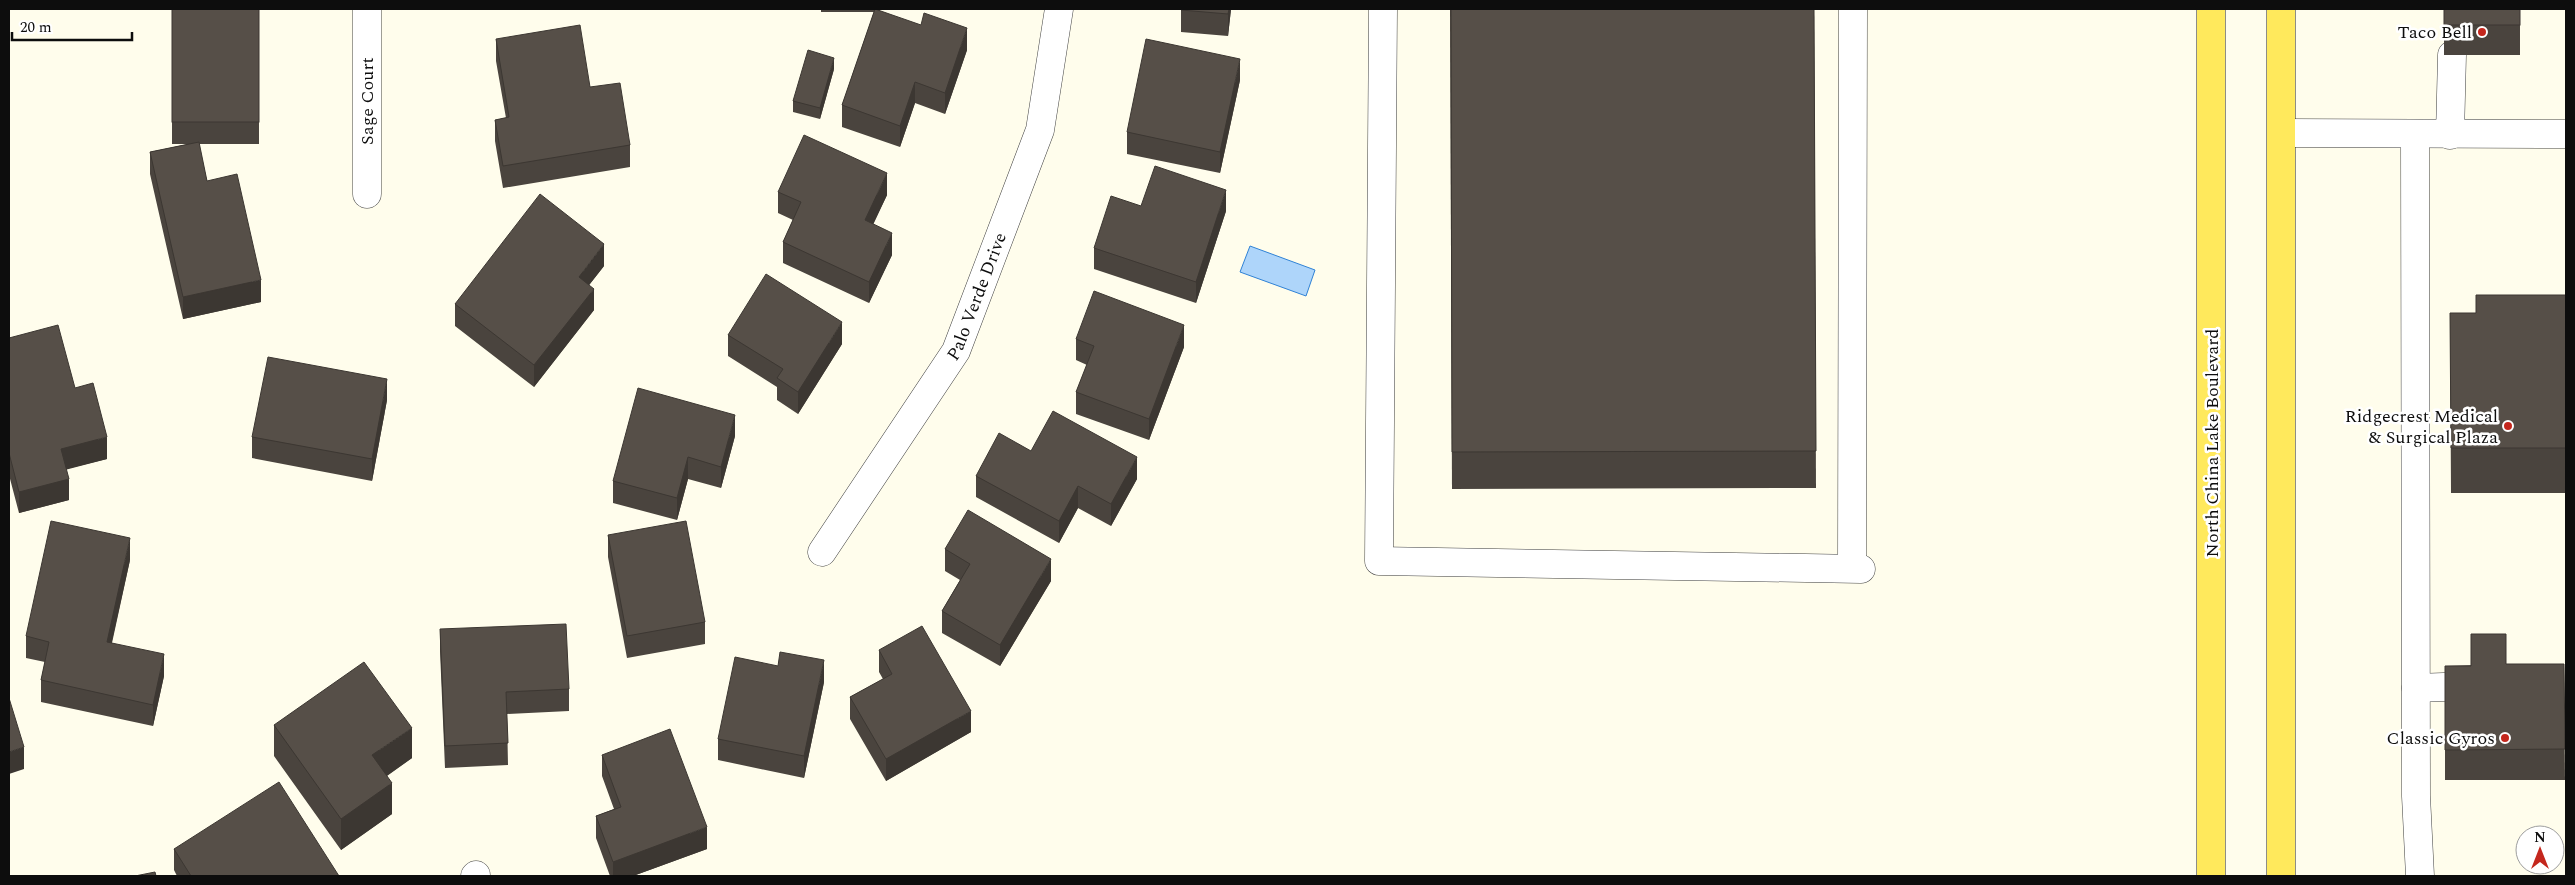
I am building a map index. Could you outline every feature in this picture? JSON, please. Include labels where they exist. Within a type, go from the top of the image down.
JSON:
[{"type":"main road","name":"North China Lake Boulevard","points":[[2210,9],[2211,876]]},
{"type":"main road","points":[[2281,9],[2281,876]]},
{"type":"street","name":"Sage Court","points":[[367,9],[367,194]]},
{"type":"street","name":"Palo Verde Drive","points":[[822,552],[956,351],[1040,130],[1058,29],[1059,9]]},
{"type":"street","points":[[1383,9],[1379,561],[1857,569],[1853,9]]},
{"type":"street","points":[[2450,135],[2452,55]]},
{"type":"street","points":[[2282,133],[2415,135],[2566,134]]},
{"type":"street","points":[[2415,135],[2416,796],[2420,876]]},
{"type":"street","points":[[2416,688],[2471,686]]},
{"type":"water","points":[[1250,246],[1315,270],[1306,296],[1240,272]]},
{"type":"building","points":[[172,9],[259,9],[259,122],[172,122]]},
{"type":"building","points":[[875,9],[921,25],[924,13],[967,28],[945,93],[915,82],[900,126],[842,105]]},
{"type":"building","points":[[1181,9],[1229,9],[1228,14]]},
{"type":"building","points":[[1451,9],[1814,9],[1816,451],[1452,452]]},
{"type":"building","points":[[2444,9],[2520,9],[2520,25],[2444,25]]},
{"type":"building","points":[[580,25],[590,87],[620,83],[630,145],[503,166],[495,120],[509,117],[496,39]]},
{"type":"building","points":[[1146,39],[1240,59],[1220,152],[1127,132]]},
{"type":"building","points":[[808,50],[834,58],[820,108],[793,101]]},
{"type":"building","points":[[804,135],[887,173],[865,220],[892,233],[869,282],[783,242],[801,202],[778,192]]},
{"type":"building","points":[[199,142],[207,181],[237,174],[261,280],[183,297],[150,152]]},
{"type":"building","points":[[1155,166],[1226,190],[1196,282],[1094,248],[1111,196],[1141,206]]},
{"type":"building","points":[[540,194],[604,244],[579,277],[594,289],[534,365],[455,304]]},
{"type":"building","points":[[766,274],[842,322],[798,392],[777,378],[783,369],[728,335]]},
{"type":"building","points":[[1094,291],[1184,325],[1149,419],[1076,392],[1094,346],[1076,339]]},
{"type":"building","name":"Ridgecrest Medical & Surgical Plaza","points":[[2476,295],[2566,295],[2566,448],[2451,448],[2450,313],[2476,313]]},
{"type":"building","points":[[58,325],[75,388],[93,383],[107,437],[61,449],[69,479],[19,492],[9,453],[9,338]]},
{"type":"building","points":[[268,357],[387,379],[372,459],[252,437]]},
{"type":"building","points":[[638,388],[735,415],[721,467],[688,457],[677,498],[613,481]]},
{"type":"building","points":[[1053,411],[1137,457],[1111,504],[1078,486],[1059,521],[976,476],[999,433],[1031,451]]},
{"type":"building","points":[[968,510],[1051,559],[1000,645],[942,611],[970,564],[945,549]]},
{"type":"building","points":[[51,521],[130,538],[107,642],[164,654],[153,705],[41,680],[49,642],[26,636]]},
{"type":"building","points":[[686,521],[705,622],[627,636],[608,535]]},
{"type":"building","points":[[566,624],[569,689],[506,692],[508,743],[445,746],[440,629]]},
{"type":"building","points":[[922,626],[971,711],[886,759],[850,697],[892,674],[879,650]]},
{"type":"building","name":"Classic Gyros","points":[[2471,634],[2506,634],[2506,664],[2564,664],[2565,749],[2445,750],[2445,666],[2471,666]]},
{"type":"building","points":[[780,652],[824,660],[804,756],[718,739],[735,657],[778,666]]},
{"type":"building","points":[[364,662],[412,728],[372,755],[392,783],[341,819],[274,725]]},
{"type":"building","points":[[9,698],[24,747],[9,752]]},
{"type":"building","points":[[670,729],[707,827],[613,862],[596,816],[621,807],[602,755]]},
{"type":"building","points":[[279,782],[339,876],[191,876],[174,849]]},
{"type":"building","points":[[155,872],[156,876],[135,876]]},
{"type":"place","name":"Taco Bell","points":[[2482,32]]},
{"type":"place","name":"Ridgecrest Medical & Surgical Plaza","points":[[2508,426]]},
{"type":"place","name":"Classic Gyros","points":[[2505,738]]}]
